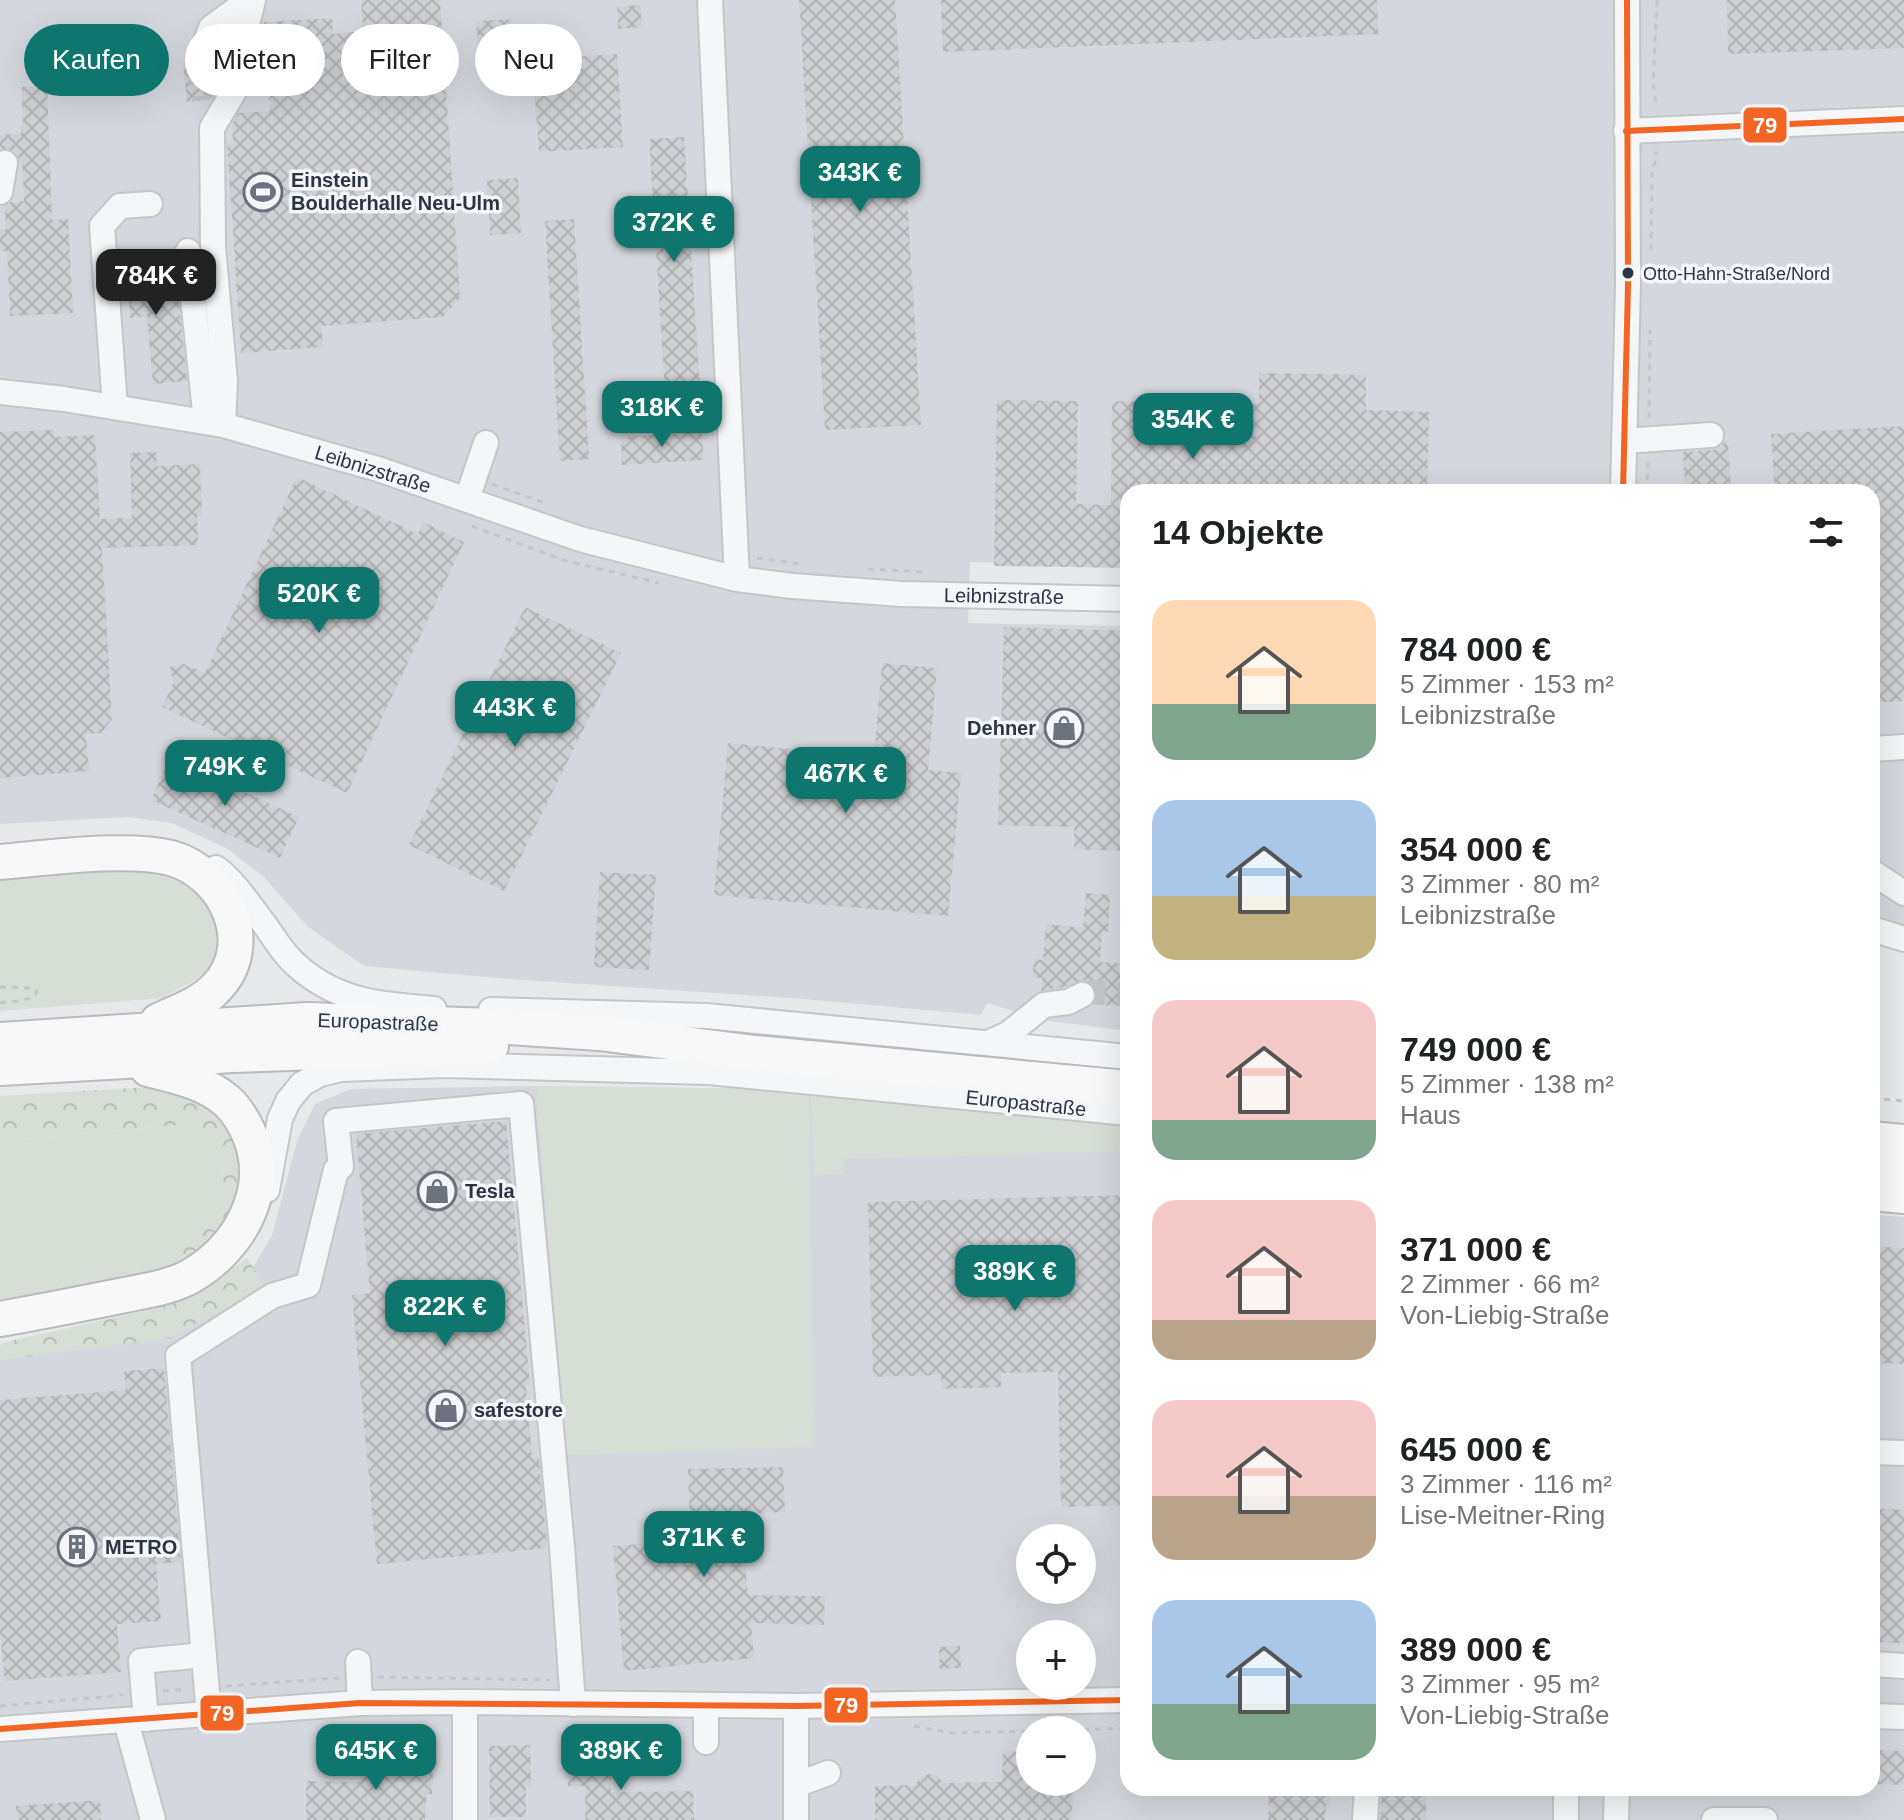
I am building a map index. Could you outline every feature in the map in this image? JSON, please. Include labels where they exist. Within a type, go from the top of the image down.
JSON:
[{"type":"highway","points":[[0,862],[93,855],[147,855],[172,858],[211,881],[229,905],[234,927],[230,968],[217,987],[200,1000],[142,1029]]},
{"type":"highway","points":[[307,1020],[451,1010]]},
{"type":"highway","name":"Europastraße","points":[[0,1040],[307,1020],[495,1026],[599,1033],[755,1053],[1120,1087]]},
{"type":"highway","name":"Europastraße","points":[[0,1068],[117,1060],[490,1046],[755,1053]]},
{"type":"highway","points":[[281,1054],[444,1065]]},
{"type":"highway","points":[[0,1319],[155,1288],[189,1277],[215,1259],[245,1222],[257,1179],[255,1149],[246,1125],[229,1102],[208,1088],[184,1078],[117,1060]]},
{"type":"highway","points":[[1880,1140],[1904,1142]]},
{"type":"highway","points":[[1880,1166],[1904,1168]]},
{"type":"highway","points":[[1880,1194],[1904,1196]]},
{"type":"street","points":[[217,24],[251,0]]},
{"type":"street","points":[[212,128],[239,83],[251,0]]},
{"type":"street","points":[[710,0],[737,567]]},
{"type":"street","points":[[1623,484],[1628,285],[1627,0]]},
{"type":"street","points":[[204,100],[212,128],[213,247],[225,381],[215,423]]},
{"type":"street","points":[[1626,131],[1904,119]]},
{"type":"street","points":[[0,192],[5,163]]},
{"type":"street","points":[[115,407],[102,226],[120,206],[150,204]]},
{"type":"street","points":[[188,251],[215,423]]},
{"type":"street","name":"Leibnizstraße","points":[[0,392],[215,423],[378,469],[471,488],[580,539],[737,567],[792,586],[902,594],[1120,599]]},
{"type":"street","points":[[1624,441],[1711,435]]},
{"type":"street","points":[[471,488],[486,443]]},
{"type":"street","points":[[1880,748],[1904,747]]},
{"type":"street","name":"Europastraße","points":[[0,848],[92,842],[148,842],[176,846],[199,856],[220,871],[289,958],[312,979],[342,995],[395,1005],[451,1010],[706,1016],[1120,1056]]},
{"type":"street","points":[[1880,877],[1904,893]]},
{"type":"street","points":[[1880,932],[1904,939]]},
{"type":"street","points":[[988,1043],[1008,1034],[1044,1005],[1068,1002],[1082,995]]},
{"type":"street","name":"Europastraße","points":[[0,1333],[158,1300],[195,1288],[222,1268],[256,1228],[265,1203],[280,1119],[288,1101],[302,1084],[320,1074],[341,1069],[444,1065],[709,1072],[1120,1112]]},
{"type":"street","points":[[209,1715],[178,1356],[272,1296],[308,1285],[336,1170],[341,1167],[336,1121],[521,1104],[562,1547],[573,1704]]},
{"type":"street","points":[[1880,1452],[1904,1453]]},
{"type":"street","points":[[153,1820],[136,1720],[141,1661],[204,1655]]},
{"type":"street","points":[[358,1662],[360,1703]]},
{"type":"street","points":[[1880,1664],[1904,1666]]},
{"type":"street","points":[[0,1729],[360,1703],[796,1706],[1120,1700]]},
{"type":"street","points":[[465,1702],[465,1820]]},
{"type":"street","points":[[706,1706],[706,1742]]},
{"type":"street","points":[[796,1706],[796,1820]]},
{"type":"street","points":[[1880,1716],[1904,1717]]},
{"type":"street","points":[[796,1785],[828,1773]]},
{"type":"street","points":[[1365,1820],[1366,1796]]},
{"type":"street","points":[[1566,1796],[1566,1820]]},
{"type":"street","points":[[1616,1820],[1617,1796]]},
{"type":"street","points":[[1714,1820],[1765,1820]]},
{"type":"path","points":[[1650,264],[1652,168],[1656,161],[1657,104],[1653,83],[1657,0]]},
{"type":"path","points":[[1647,484],[1650,328]]},
{"type":"path","points":[[471,488],[556,507]]},
{"type":"path","points":[[737,567],[803,564]]},
{"type":"path","points":[[863,569],[940,573]]},
{"type":"path","points":[[0,987],[33,988],[37,992],[28,999],[0,1003]]},
{"type":"path","points":[[1880,1099],[1904,1101]]},
{"type":"path","points":[[1096,1729],[1120,1728]]},
{"type":"shaded area","points":[[0,0],[1904,0],[1904,925],[1880,918],[1880,484],[1120,484],[1120,567],[970,562],[968,623],[1120,626],[1120,1030],[1042,1020],[987,1003],[981,1015],[364,966],[308,927],[263,876],[226,848],[172,823],[128,817],[0,824]]},
{"type":"shaded area","points":[[536,1086],[811,1090],[1120,1130],[1120,1796],[1880,1796],[1880,1216],[1904,1217],[1904,1820],[0,1820],[0,1357],[238,1293],[272,1235],[297,1141],[315,1104],[351,1089]]},
{"type":"green space","points":[[132,863],[208,888],[223,956],[206,974],[162,998],[0,1011],[0,873]]},
{"type":"green space","points":[[168,1086],[214,1103],[241,1139],[241,1212],[206,1254],[139,1285],[136,1261],[161,1254],[182,1243],[200,1228],[215,1206],[222,1185],[222,1169],[207,1136],[177,1125],[0,1141],[0,1096]]},
{"type":"green space","points":[[536,1086],[809,1089],[813,1447],[566,1455]]},
{"type":"green space","points":[[811,1090],[1120,1123],[1120,1151],[844,1159],[843,1174],[814,1176]]},
{"type":"green space","points":[[177,1125],[207,1135],[221,1164],[219,1196],[201,1228],[172,1249],[136,1261],[139,1285],[0,1310],[0,1141]]},
{"type":"green space","points":[[247,1258],[266,1286],[171,1338],[0,1360],[0,1345],[14,1340],[148,1310],[198,1294]]},
{"type":"building","points":[[361,0],[440,0],[442,24],[363,24]]},
{"type":"building","points":[[799,0],[895,0],[921,425],[825,430]]},
{"type":"building","points":[[941,0],[1377,0],[1378,34],[943,52]]},
{"type":"building","points":[[1727,0],[1904,0],[1904,48],[1728,54]]},
{"type":"building","points":[[640,5],[642,27],[618,29],[617,7]]},
{"type":"building","points":[[332,18],[333,34],[341,33],[341,96],[446,96],[460,298],[443,317],[321,326],[323,347],[241,353],[227,143],[233,143],[232,124],[238,113],[270,111],[269,96],[325,96],[325,24],[264,22]]},
{"type":"building","points":[[513,19],[513,24],[476,24],[476,21]]},
{"type":"building","points":[[617,54],[623,147],[539,152],[535,96],[582,96],[582,56]]},
{"type":"building","points":[[22,87],[24,96],[47,96],[52,220],[68,219],[73,313],[10,316],[7,251],[0,251],[0,230],[6,230],[5,206],[24,201],[22,161],[14,151],[0,149],[0,135],[21,134]]},
{"type":"building","points":[[186,96],[214,96],[212,99],[187,102]]},
{"type":"building","points":[[684,137],[700,390],[665,392],[649,139]]},
{"type":"building","points":[[518,178],[521,233],[490,235],[487,180]]},
{"type":"building","points":[[574,219],[589,459],[560,461],[545,221]]},
{"type":"building","points":[[157,253],[160,297],[178,295],[187,381],[153,384],[147,316],[130,318],[129,298],[125,298],[121,255]]},
{"type":"building","points":[[1259,373],[1366,375],[1366,410],[1429,412],[1427,484],[1120,484],[1120,568],[994,566],[997,400],[1078,401],[1076,504],[1111,505],[1112,401],[1259,404]]},
{"type":"building","points":[[1904,426],[1904,701],[1880,702],[1880,484],[1774,484],[1771,434]]},
{"type":"building","points":[[54,430],[54,437],[95,435],[100,519],[132,518],[130,453],[156,452],[157,466],[200,464],[202,516],[197,516],[198,545],[102,548],[112,719],[101,733],[86,734],[89,771],[0,778],[0,432]]},
{"type":"building","points":[[702,432],[704,460],[622,465],[621,437]]},
{"type":"building","points":[[1728,440],[1731,484],[1685,484],[1683,452],[1720,447]]},
{"type":"building","points":[[297,477],[418,534],[423,522],[464,542],[347,793],[162,707],[174,682],[169,667],[184,664],[205,673]]},
{"type":"building","points":[[525,607],[621,653],[504,891],[409,845]]},
{"type":"building","name":"Dehner","points":[[1004,627],[1120,631],[1120,851],[1074,849],[1074,827],[998,825]]},
{"type":"building","points":[[882,663],[937,668],[928,770],[961,773],[948,916],[714,895],[728,743],[874,757]]},
{"type":"building","points":[[170,758],[299,817],[280,858],[151,800]]},
{"type":"building","points":[[600,872],[656,875],[649,970],[594,967]]},
{"type":"building","points":[[1086,893],[1110,895],[1108,932],[1102,931],[1100,962],[1120,963],[1120,1006],[1093,1004],[1097,997],[1096,989],[1084,980],[1041,991],[1042,978],[1032,977],[1034,959],[1043,960],[1046,924],[1083,928]]},
{"type":"building","name":"safestore","points":[[506,1121],[530,1385],[526,1385],[532,1457],[539,1457],[547,1548],[377,1564],[352,1295],[370,1293],[356,1134]]},
{"type":"building","points":[[1120,1195],[1120,1505],[1061,1507],[1058,1372],[1001,1373],[1001,1387],[942,1389],[941,1375],[873,1377],[868,1202]]},
{"type":"building","points":[[1880,1246],[1904,1248],[1904,1364],[1880,1363]]},
{"type":"building","name":"METRO","points":[[164,1368],[181,1562],[156,1564],[161,1621],[117,1624],[121,1672],[5,1681],[0,1633],[0,1400],[126,1390],[124,1371]]},
{"type":"building","points":[[783,1467],[785,1512],[740,1514],[748,1595],[825,1596],[824,1625],[751,1623],[754,1658],[624,1671],[613,1546],[690,1540],[688,1469]]},
{"type":"building","points":[[1880,1508],[1904,1510],[1904,1643],[1880,1642]]},
{"type":"building","points":[[960,1646],[961,1668],[940,1669],[939,1647]]},
{"type":"building","points":[[530,1745],[531,1787],[526,1787],[526,1817],[490,1817],[489,1746]]},
{"type":"building","points":[[610,1746],[611,1792],[693,1791],[694,1820],[585,1820],[585,1786],[568,1786],[567,1747]]},
{"type":"building","points":[[1880,1750],[1904,1751],[1904,1785],[1880,1784]]},
{"type":"building","points":[[430,1751],[440,1761],[433,1768],[432,1794],[426,1794],[425,1820],[306,1820],[306,1781],[360,1782],[361,1763],[378,1763],[378,1757],[423,1758]]},
{"type":"building","points":[[1003,1751],[1016,1751],[1016,1796],[1073,1796],[1072,1820],[875,1820],[875,1786],[915,1785],[928,1774],[937,1776],[944,1783],[1002,1782]]},
{"type":"building","points":[[1269,1796],[1330,1796],[1325,1820],[1268,1820]]},
{"type":"building","points":[[1382,1796],[1426,1796],[1426,1820],[1380,1820]]},
{"type":"building","points":[[100,1800],[101,1820],[17,1820],[16,1806]]},
{"type":"tunnel","points":[[204,96],[204,100]]},
{"type":"tunnel","points":[[1082,995],[1090,992],[1120,994]]},
{"type":"transit line","name":"79","points":[[1623,484],[1628,285],[1627,0]]},
{"type":"transit line","name":"79","points":[[1626,131],[1904,119]]},
{"type":"transit line","name":"79","points":[[0,1729],[360,1703],[796,1706],[1120,1700]]},
{"type":"place","name":"Einstein Boulderhalle Neu-Ulm","points":[[263,192]]},
{"type":"place","name":"Otto-Hahn-Straße/Nord","points":[[1628,273]]},
{"type":"place","name":"Dehner","points":[[1064,728]]},
{"type":"place","name":"Tesla","points":[[437,1191]]},
{"type":"place","name":"safestore","points":[[446,1410]]},
{"type":"place","name":"METRO","points":[[77,1547]]}]
